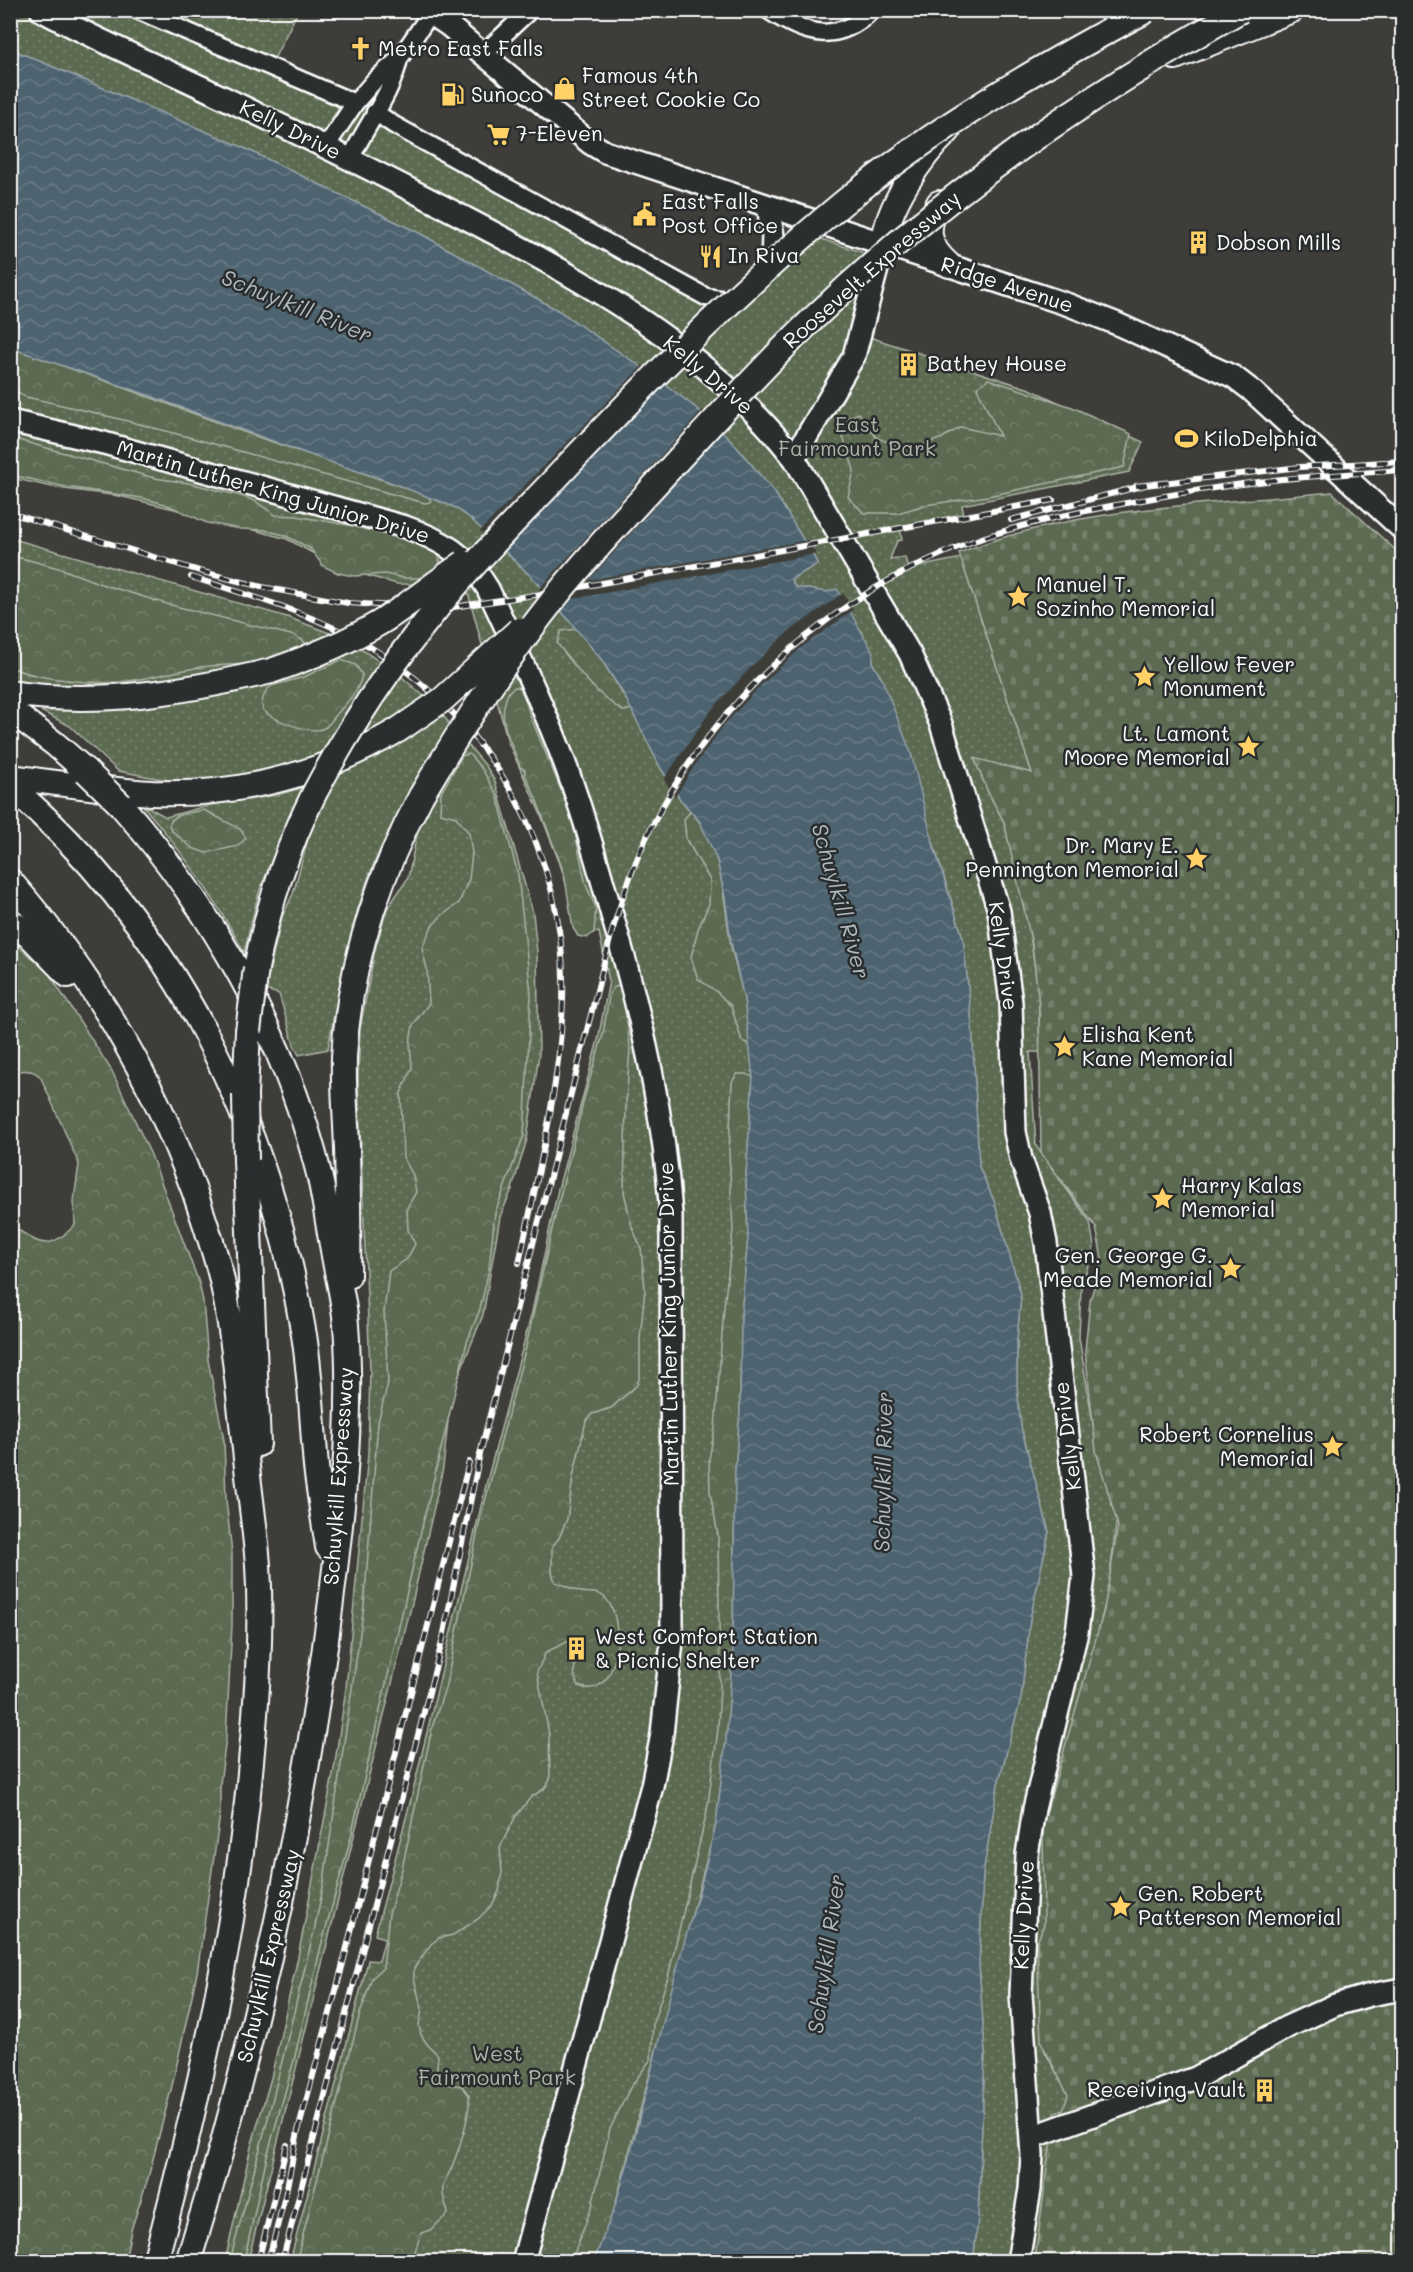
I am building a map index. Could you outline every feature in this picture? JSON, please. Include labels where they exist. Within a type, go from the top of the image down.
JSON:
[{"type":"highway","points":[[821,223],[868,185],[952,127],[1130,10]]},
{"type":"highway","points":[[258,1566],[257,1389],[246,1160],[245,1094],[248,1031],[262,935],[278,878],[288,849],[314,794],[348,732],[388,673],[432,615],[492,545],[613,418],[736,296],[843,203],[904,158],[965,116],[1057,60],[1147,10]]},
{"type":"highway","name":"Roosevelt Expressway","points":[[557,595],[764,368],[816,315],[895,245],[989,169],[1050,126],[1114,84],[1241,10]]},
{"type":"highway","points":[[884,244],[1010,148],[1066,112],[1162,62],[1292,10]]},
{"type":"highway","points":[[884,244],[886,222],[906,187],[930,150],[952,127]]},
{"type":"highway","points":[[941,201],[931,220],[930,240],[934,249],[949,266]]},
{"type":"highway","points":[[14,699],[124,696],[196,688],[271,671],[328,650],[382,621],[492,545]]},
{"type":"highway","points":[[13,785],[154,793],[232,789],[260,785],[320,767],[374,744],[420,716],[460,684],[557,595]]},
{"type":"highway","points":[[346,1323],[350,1225],[344,1058],[351,995],[365,932],[387,867],[421,796],[466,723],[557,595]]},
{"type":"highway","name":"Schuylkill Expressway","points":[[14,699],[55,744],[121,805],[170,863],[201,908],[232,962],[283,1065],[319,1173],[346,1323],[346,1443],[334,1584],[305,1783],[276,1934],[241,2082],[188,2262]]},
{"type":"highway","points":[[13,785],[65,836],[115,892],[138,922],[194,1008],[238,1099],[275,1207],[296,1295],[310,1377],[316,1467],[334,1584]]},
{"type":"highway","name":"Schuylkill Expressway","points":[[10,882],[74,960],[133,1056],[171,1133],[207,1226],[221,1275],[236,1372],[258,1566],[258,1631],[253,1734],[244,1834],[233,1910],[207,2053],[155,2262]]},
{"type":"highway","points":[[10,921],[55,960],[133,1056]]},
{"type":"main road","name":"Kelly Drive","points":[[41,10],[435,202],[567,273],[676,346],[746,405],[794,458],[892,622],[928,690],[993,889],[1004,937],[1011,1003],[1015,1132],[1020,1159],[1040,1213],[1046,1243],[1084,1576],[1077,1632],[1034,1809],[1027,1855],[1020,1994],[1032,2137],[1032,2172],[1018,2262]]},
{"type":"main road","name":"Ridge Avenue","points":[[430,12],[604,152],[1094,314],[1234,377],[1402,529]]},
{"type":"main road","points":[[768,206],[773,236],[772,262]]},
{"type":"main road","points":[[676,346],[726,300],[821,223]]},
{"type":"main road","points":[[794,458],[854,356],[884,244]]},
{"type":"main road","name":"Martin Luther King Junior Drive","points":[[10,421],[104,443],[405,527],[441,542],[464,558],[488,590],[539,700],[561,754],[594,850],[631,980],[657,1091],[671,1214],[673,1583],[669,1677],[652,1786],[523,2262]]},
{"type":"main road","points":[[1032,2137],[1196,2078],[1287,2027],[1335,2005],[1402,1989]]},
{"type":"street","points":[[137,10],[355,103]]},
{"type":"street","points":[[483,54],[530,10]]},
{"type":"street","points":[[768,10],[801,29],[816,33],[832,33],[853,26],[872,10]]},
{"type":"street","points":[[325,148],[355,103],[374,81],[399,59],[430,12]]},
{"type":"street","points":[[350,160],[391,85],[399,59]]},
{"type":"street","points":[[375,112],[394,125],[706,297],[726,300]]},
{"type":"green space","points":[[298,10],[274,59],[159,11]]},
{"type":"green space","name":"East Fairmount Park","points":[[11,11],[122,11],[334,100],[338,109],[331,120],[347,129],[380,84],[383,86],[355,133],[385,126],[724,315],[818,238],[868,254],[854,332],[1030,389],[1143,442],[1129,472],[962,505],[964,516],[900,527],[902,540],[897,541],[890,559],[905,557],[908,569],[961,558],[1032,773],[975,759],[988,792],[1004,822],[1028,921],[1038,990],[1040,1052],[1030,1052],[1036,1146],[1090,1222],[1094,1247],[1081,1288],[1079,1337],[1095,1436],[1118,1508],[1108,1591],[1080,1710],[1043,2042],[1045,2052],[1065,2088],[1087,2103],[1055,2113],[1065,2142],[1038,2261],[973,2261],[978,2219],[985,2054],[979,1965],[983,1873],[998,1784],[1021,1698],[1030,1619],[1049,1532],[1021,1427],[1017,1387],[1017,1339],[1021,1295],[994,1201],[979,1167],[972,1025],[963,938],[882,679],[873,664],[873,652],[827,592],[795,587],[791,579],[818,564],[775,493],[730,439],[697,409],[657,378],[559,311],[419,233],[242,147],[11,49]]},
{"type":"green space","name":"West Fairmount Park","points":[[11,348],[382,479],[454,507],[470,518],[538,583],[601,659],[623,693],[660,767],[680,799],[700,822],[750,1045],[753,1077],[748,1238],[716,1824],[644,2101],[594,2261],[290,2261],[368,1960],[379,1961],[385,1938],[375,1935],[411,1799],[488,1477],[532,1312],[558,1189],[598,1040],[609,981],[599,932],[588,934],[573,906],[541,815],[508,742],[466,585],[397,584],[340,568],[287,539],[204,516],[119,496],[57,488],[11,478]]},
{"type":"green space","points":[[11,348],[405,488],[429,497],[431,502],[425,503],[176,434],[26,397],[11,388]]},
{"type":"green space","points":[[988,379],[1072,407],[1131,434],[1124,467],[988,496],[925,505],[898,513],[864,513],[848,497],[854,470],[838,422],[859,413],[876,437],[907,451],[942,438],[961,427],[1000,436],[977,388]]},
{"type":"green space","points":[[11,438],[154,478],[189,483],[241,496],[255,501],[275,515],[296,516],[348,525],[421,543],[438,552],[440,562],[435,570],[419,578],[385,574],[354,576],[338,573],[323,566],[310,548],[284,535],[265,530],[241,529],[207,523],[165,504],[142,498],[66,487],[11,475]]},
{"type":"green space","points":[[1332,492],[1402,556],[1402,2261],[1035,2261],[1049,2153],[1068,2095],[1041,2042],[1037,1943],[1044,1924],[1043,1824],[1104,1610],[1118,1526],[1096,1451],[1085,1350],[1090,1301],[1102,1259],[1096,1227],[1041,1153],[1039,1005],[1032,944],[1004,822],[974,758],[1032,773],[959,553],[1003,537],[1095,516]]},
{"type":"green space","points":[[10,538],[287,617],[340,637],[403,678],[433,704],[486,766],[495,781],[533,913],[537,952],[539,1054],[527,1139],[512,1189],[500,1217],[483,1315],[450,1402],[443,1468],[413,1599],[248,2261],[225,2261],[251,2147],[271,2078],[298,1957],[334,1769],[346,1688],[368,1454],[370,1370],[358,1078],[360,1029],[375,950],[387,909],[408,878],[418,829],[432,800],[413,791],[379,850],[356,915],[340,982],[328,1049],[299,1055],[279,994],[265,990],[282,917],[293,894],[308,839],[283,833],[259,892],[244,952],[198,877],[144,807],[166,817],[210,805],[277,795],[305,787],[359,764],[389,745],[320,757],[258,773],[216,780],[173,781],[118,771],[70,726],[41,711],[134,706],[226,693],[160,687],[10,686]]},
{"type":"green space","points":[[10,555],[62,569],[101,584],[167,604],[295,636],[305,642],[304,647],[281,658],[268,661],[201,667],[119,682],[99,683],[50,678],[24,672],[10,666]]},
{"type":"green space","points":[[577,629],[601,659],[632,709],[623,711],[604,697],[557,643],[561,631]]},
{"type":"green space","points":[[341,660],[356,665],[362,675],[352,696],[326,727],[318,730],[302,728],[283,722],[263,710],[264,697],[271,686],[304,677]]},
{"type":"green space","points":[[515,687],[522,688],[529,713],[571,814],[586,885],[596,908],[594,932],[587,938],[578,936],[573,928],[564,873],[525,770],[520,767],[505,727],[503,711],[505,702],[509,691]]},
{"type":"green space","points":[[469,754],[482,769],[497,795],[518,875],[531,994],[524,1135],[495,1213],[489,1269],[480,1309],[467,1342],[350,1841],[266,2160],[244,2261],[230,2261],[268,2118],[323,1887],[364,1606],[378,1422],[388,1383],[384,1312],[389,1271],[407,1259],[415,1244],[408,1230],[407,1208],[416,1192],[413,1175],[403,1157],[401,1093],[412,1068],[410,1043],[413,1025],[429,1003],[427,969],[422,948],[432,926],[459,903],[469,879],[472,853],[469,833],[456,817],[440,813],[441,793],[462,756]]},
{"type":"green space","points":[[204,810],[240,829],[246,838],[238,846],[206,853],[192,848],[171,830],[169,825],[175,818]]},
{"type":"green space","points":[[691,811],[702,826],[716,858],[724,893],[731,946],[745,1005],[750,1045],[742,1041],[731,1006],[716,991],[698,979],[691,957],[698,929],[709,904],[710,880],[686,839],[684,819]]},
{"type":"green space","points":[[11,940],[48,972],[112,1071],[151,1155],[199,1283],[203,1301],[208,1360],[224,1440],[226,1500],[232,1553],[232,1625],[226,1738],[220,1784],[220,1815],[197,1973],[172,2086],[148,2178],[131,2230],[125,2261],[11,2261],[11,1225],[43,1243],[57,1240],[65,1234],[75,1225],[74,1200],[79,1164],[41,1078],[31,1071],[11,1073]]},
{"type":"green space","points":[[618,986],[624,995],[630,1048],[624,1192],[632,1227],[641,1248],[645,1289],[640,1338],[640,1376],[637,1385],[611,1408],[592,1414],[586,1421],[573,1477],[567,1519],[559,1538],[552,1547],[552,1572],[555,1582],[581,1592],[601,1594],[611,1605],[617,1636],[616,1654],[612,1669],[604,1682],[593,1688],[578,1686],[576,1681],[575,1667],[581,1648],[576,1641],[567,1642],[546,1652],[537,1672],[549,1734],[550,1780],[544,1789],[531,1797],[516,1816],[500,1847],[502,1872],[499,1891],[492,1905],[478,1919],[453,1935],[439,1938],[431,1944],[414,1968],[414,1978],[422,2010],[419,2025],[421,2035],[438,2055],[436,2079],[445,2084],[462,2086],[469,2095],[467,2120],[462,2139],[443,2186],[448,2214],[430,2230],[421,2233],[412,2261],[296,2262],[359,2017],[372,1978],[383,1968],[389,1914],[402,1869],[432,1728],[446,1685],[480,1520],[525,1351],[585,1095],[603,1035],[609,996],[613,988]]},
{"type":"green space","points":[[737,1074],[753,1077],[746,1176],[748,1238],[741,1316],[740,1413],[735,1470],[733,1648],[727,1731],[716,1824],[614,2209],[594,2261],[571,2262],[592,2206],[610,2129],[630,2088],[651,2059],[653,2023],[668,1977],[707,1811],[718,1729],[720,1686],[718,1535],[710,1492],[709,1459],[715,1428],[724,1307],[733,1230],[729,1151],[732,1082]]},
{"type":"water","name":"Schuylkill River","points":[[11,49],[242,147],[419,233],[559,311],[657,378],[697,409],[730,439],[775,493],[818,564],[791,579],[795,587],[827,592],[837,589],[873,652],[873,664],[882,679],[911,753],[934,847],[963,938],[972,1025],[979,1167],[994,1201],[1021,1295],[1017,1339],[1017,1387],[1021,1427],[1049,1532],[1030,1619],[1021,1698],[998,1784],[983,1873],[979,1965],[985,2054],[978,2219],[973,2261],[594,2261],[614,2209],[629,2159],[679,1960],[700,1888],[716,1824],[727,1731],[733,1648],[735,1470],[740,1413],[741,1316],[748,1238],[746,1176],[753,1077],[744,999],[731,942],[717,860],[700,822],[680,799],[660,767],[623,693],[601,659],[538,583],[470,518],[454,507],[382,479],[11,348]]},
{"type":"pier","points":[[643,365],[666,381],[501,551],[480,531]]},
{"type":"pier","points":[[703,410],[724,429],[589,580],[808,540],[816,554],[572,599],[560,614],[539,589]]},
{"type":"pier","points":[[843,593],[853,610],[802,647],[762,684],[724,725],[675,797],[664,779],[709,713],[749,669],[787,633]]},
{"type":"railway","points":[[1136,486],[1300,467],[1402,461]]},
{"type":"railway","points":[[282,2262],[443,1638],[479,1458],[611,935],[639,854],[678,780],[710,735],[745,693],[784,655],[827,620],[872,590],[921,564],[971,542],[1043,520],[1178,494],[1262,481],[1402,470]]},
{"type":"railway","points":[[1011,520],[1145,485]]},
{"type":"railway","points":[[10,513],[203,572],[262,587],[348,603],[440,609],[548,593],[1053,500]]},
{"type":"railway","points":[[191,577],[307,616],[372,648],[415,679],[454,714],[487,754],[515,798],[537,845],[552,895],[561,947],[563,1000],[553,1099],[519,1263]]},
{"type":"railway","points":[[268,2262],[286,2192],[298,2131],[338,1983],[469,1462]]},
{"type":"railway","points":[[258,2262],[287,2145]]},
{"type":"place","name":"Metro East Falls","points":[[360,49]]},
{"type":"place","name":"Famous 4th Street Cookie Co","points":[[564,88]]},
{"type":"place","name":"Sunoco","points":[[453,95]]},
{"type":"place","name":"7-Eleven","points":[[498,134]]},
{"type":"place","name":"East Falls Post Office","points":[[644,214]]},
{"type":"place","name":"Dobson Mills","points":[[1198,243]]},
{"type":"place","name":"In Riva","points":[[710,256]]},
{"type":"place","name":"Bathey House","points":[[909,364]]},
{"type":"place","name":"KiloDelphia","points":[[1186,439]]},
{"type":"place","name":"Manuel T. Sozinho Memorial","points":[[1018,597]]},
{"type":"place","name":"Yellow Fever Monument","points":[[1145,677]]},
{"type":"place","name":"Lt. Lamont Moore Memorial","points":[[1248,746]]},
{"type":"place","name":"Dr. Mary E. Pennington Memorial","points":[[1197,858]]},
{"type":"place","name":"Elisha Kent Kane Memorial","points":[[1064,1047]]},
{"type":"place","name":"Harry Kalas Memorial","points":[[1163,1198]]},
{"type":"place","name":"Gen. George G. Meade Memorial","points":[[1231,1268]]},
{"type":"place","name":"Robert Cornelius Memorial","points":[[1332,1447]]},
{"type":"place","name":"West Comfort Station & Picnic Shelter","points":[[577,1649]]},
{"type":"place","name":"Gen. Robert Patterson Memorial","points":[[1120,1906]]},
{"type":"place","name":"Receiving Vault","points":[[1264,2090]]}]
